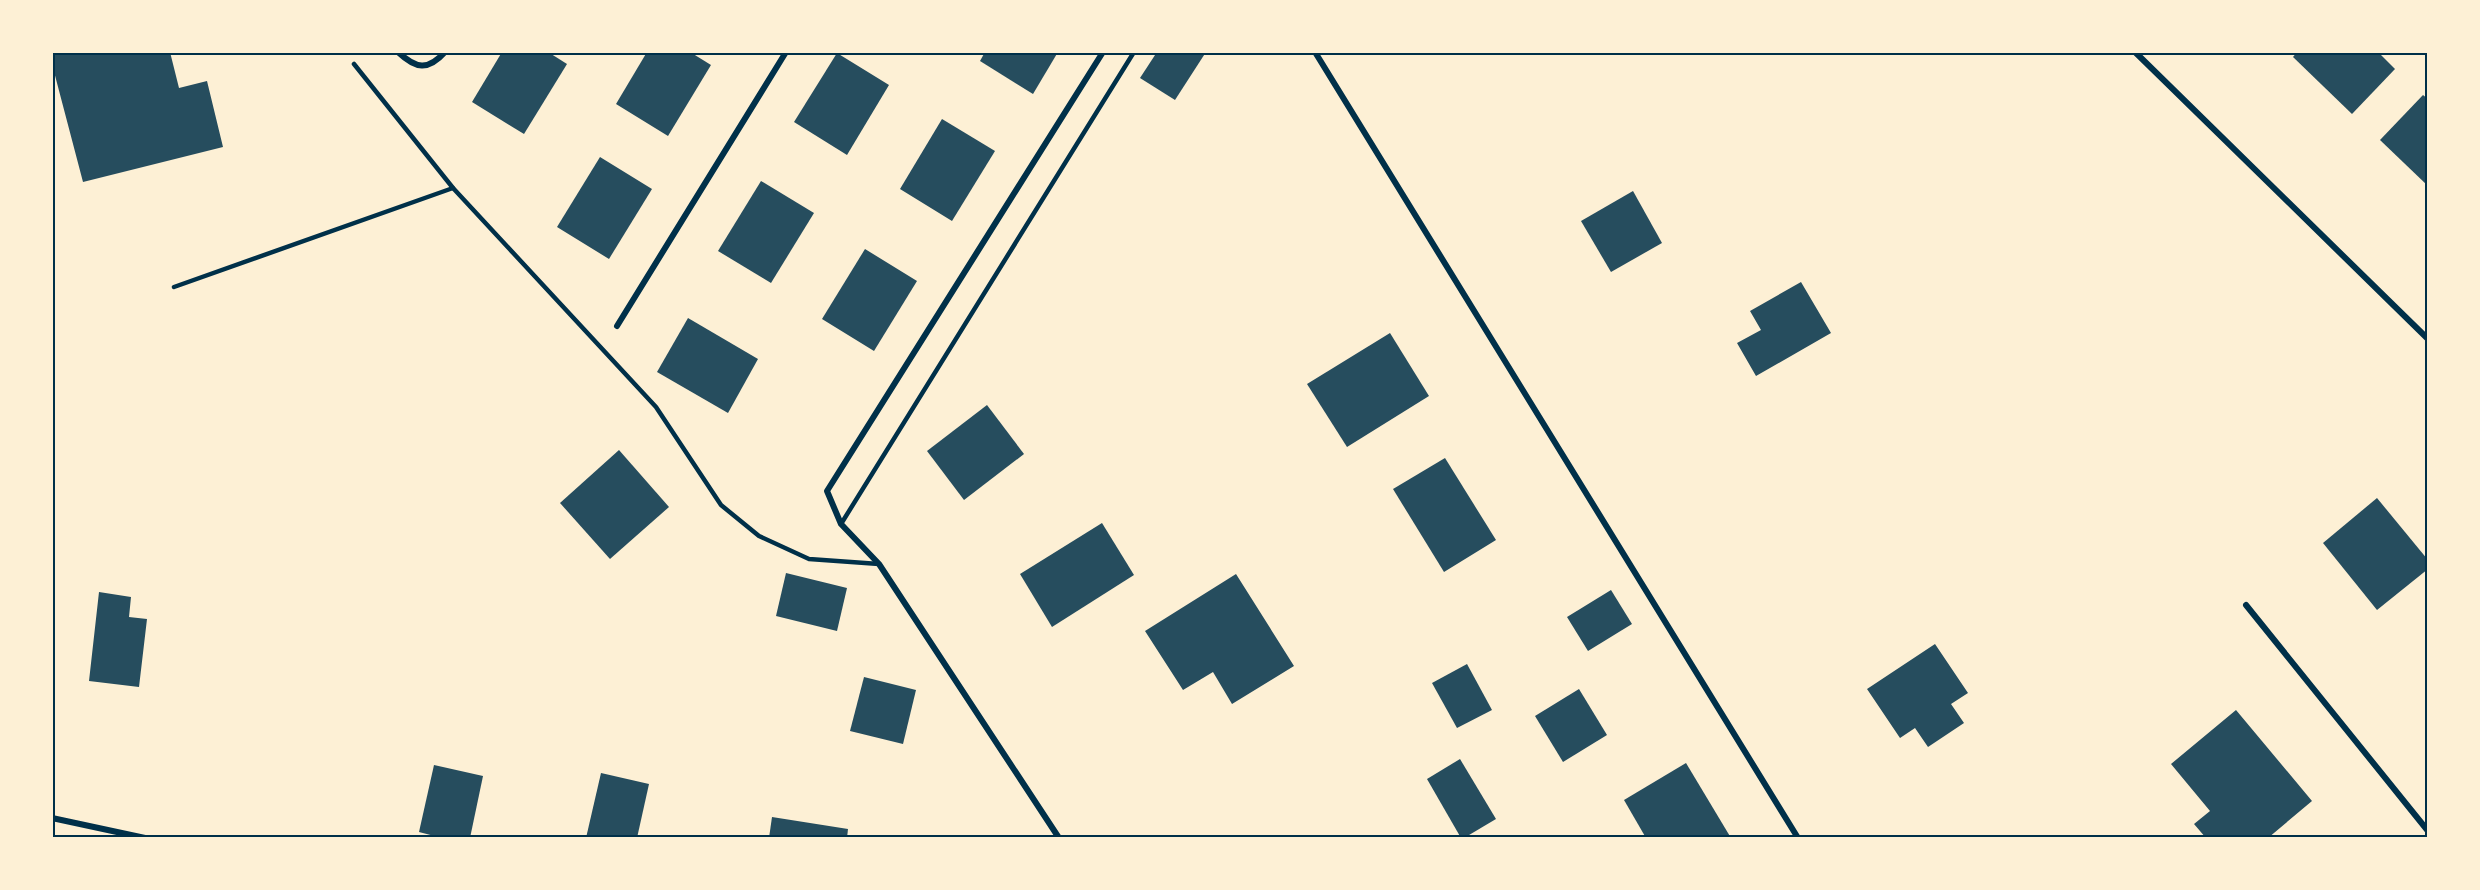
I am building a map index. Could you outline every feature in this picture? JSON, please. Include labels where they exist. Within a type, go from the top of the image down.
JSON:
[{"type":"street","points":[[398,52],[408,62],[423,67],[436,62],[445,52]]},
{"type":"street","points":[[617,327],[786,52]]},
{"type":"street","points":[[1059,837],[879,564],[841,524],[827,491],[1103,52]]},
{"type":"street","points":[[1315,52],[1798,837]]},
{"type":"street","points":[[2135,52],[2427,339]]},
{"type":"street","points":[[2246,605],[2427,831]]},
{"type":"street","points":[[52,818],[145,837]]},
{"type":"lane","points":[[841,524],[1134,52]]},
{"type":"lane","points":[[354,64],[453,188],[656,407],[721,505],[759,536],[809,558],[879,564]]},
{"type":"lane","points":[[174,287],[453,188]]},
{"type":"building","points":[[52,52],[170,52],[179,88],[207,81],[223,147],[83,182],[52,64]]},
{"type":"building","points":[[502,52],[548,52],[567,64],[524,134],[472,102]]},
{"type":"building","points":[[647,52],[690,52],[711,65],[668,136],[616,104]]},
{"type":"building","points":[[985,52],[1058,52],[1033,94],[980,61]]},
{"type":"building","points":[[1157,52],[1206,52],[1175,100],[1140,78]]},
{"type":"building","points":[[2297,52],[2378,52],[2395,69],[2352,114],[2293,57]]},
{"type":"building","points":[[837,53],[889,85],[847,155],[794,122]]},
{"type":"building","points":[[2423,95],[2428,99],[2428,186],[2380,140]]},
{"type":"building","points":[[942,119],[995,151],[952,221],[900,189]]},
{"type":"building","points":[[600,157],[652,189],[609,259],[557,227]]},
{"type":"building","points":[[761,181],[814,213],[771,283],[718,251]]},
{"type":"building","points":[[1633,191],[1662,243],[1611,272],[1581,221]]},
{"type":"building","points":[[865,249],[917,281],[874,351],[822,319]]},
{"type":"building","points":[[1801,282],[1831,333],[1756,376],[1737,343],[1761,330],[1750,311]]},
{"type":"building","points":[[688,318],[758,359],[728,413],[657,372]]},
{"type":"building","points":[[1390,333],[1429,396],[1347,447],[1307,384]]},
{"type":"building","points":[[987,405],[1024,454],[964,500],[927,451]]},
{"type":"building","points":[[619,450],[669,507],[610,559],[560,503]]},
{"type":"building","points":[[1445,458],[1496,540],[1444,572],[1393,489]]},
{"type":"building","points":[[2377,498],[2428,560],[2428,569],[2377,610],[2323,543]]},
{"type":"building","points":[[1102,523],[1134,575],[1052,627],[1020,574]]},
{"type":"building","points":[[786,573],[847,588],[837,631],[776,616]]},
{"type":"building","points":[[1236,574],[1294,666],[1232,704],[1213,672],[1183,690],[1145,631]]},
{"type":"building","points":[[1611,590],[1632,624],[1588,651],[1567,617]]},
{"type":"building","points":[[99,592],[131,597],[129,617],[147,619],[139,687],[89,681]]},
{"type":"building","points":[[1935,644],[1968,693],[1951,704],[1964,723],[1928,747],[1915,728],[1900,738],[1867,689]]},
{"type":"building","points":[[1467,664],[1492,710],[1457,728],[1432,683]]},
{"type":"building","points":[[864,677],[916,690],[903,744],[850,731]]},
{"type":"building","points":[[1579,689],[1607,735],[1563,762],[1535,716]]},
{"type":"building","points":[[2236,710],[2312,801],[2268,838],[2206,838],[2194,824],[2210,811],[2171,764]]},
{"type":"building","points":[[1460,759],[1496,819],[1464,838],[1461,838],[1427,779]]},
{"type":"building","points":[[1686,763],[1731,838],[1646,838],[1624,800]]},
{"type":"building","points":[[434,765],[483,776],[470,838],[442,838],[419,832]]},
{"type":"building","points":[[601,773],[649,784],[637,838],[586,838]]},
{"type":"building","points":[[772,817],[848,829],[847,838],[769,838]]}]
